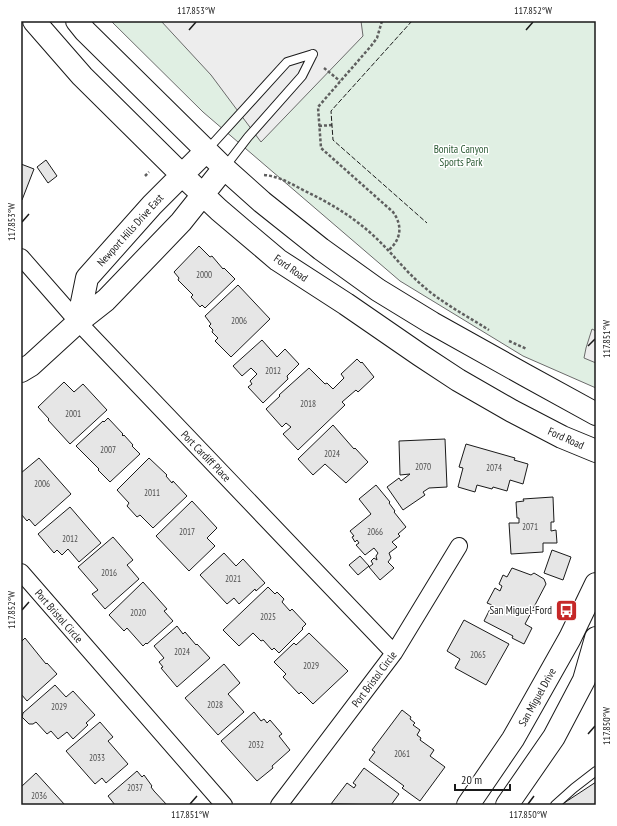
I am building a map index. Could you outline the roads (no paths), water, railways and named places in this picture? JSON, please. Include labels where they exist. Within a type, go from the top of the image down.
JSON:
[{"type":"main road","name":"Ford Road","points":[[34,21],[82,76],[202,195],[278,260],[346,304],[420,355],[512,411],[562,437],[596,451]]},
{"type":"main road","points":[[77,21],[85,31],[224,168],[262,202],[321,249],[378,290],[525,375],[596,414]]},
{"type":"main road","name":"Newport Hills Drive East","points":[[78,322],[87,278],[152,205],[206,151]]},
{"type":"main road","points":[[21,371],[31,365],[78,322],[106,300],[181,222],[224,168]]},
{"type":"main road","name":"San Miguel Drive","points":[[468,805],[513,739],[570,638],[596,584]]},
{"type":"main road","points":[[507,805],[554,737],[591,667],[596,638]]},
{"type":"street","name":"Port Cardiff Place","points":[[21,257],[78,322],[394,653]]},
{"type":"street","name":"Port Bristol Circle","points":[[279,805],[394,653],[459,546]]},
{"type":"street","name":"Port Bristol Circle","points":[[21,572],[224,805]]},
{"type":"lane","points":[[206,151],[287,62],[313,54],[302,76],[248,137],[224,168]]},
{"type":"lane","points":[[554,805],[596,771]]},
{"type":"place","name":"San Miguel-Ford","points":[[567,610]]},
{"type":"park label","name":"Bonita Canyon Sports Park","points":[[461,155]]}]
